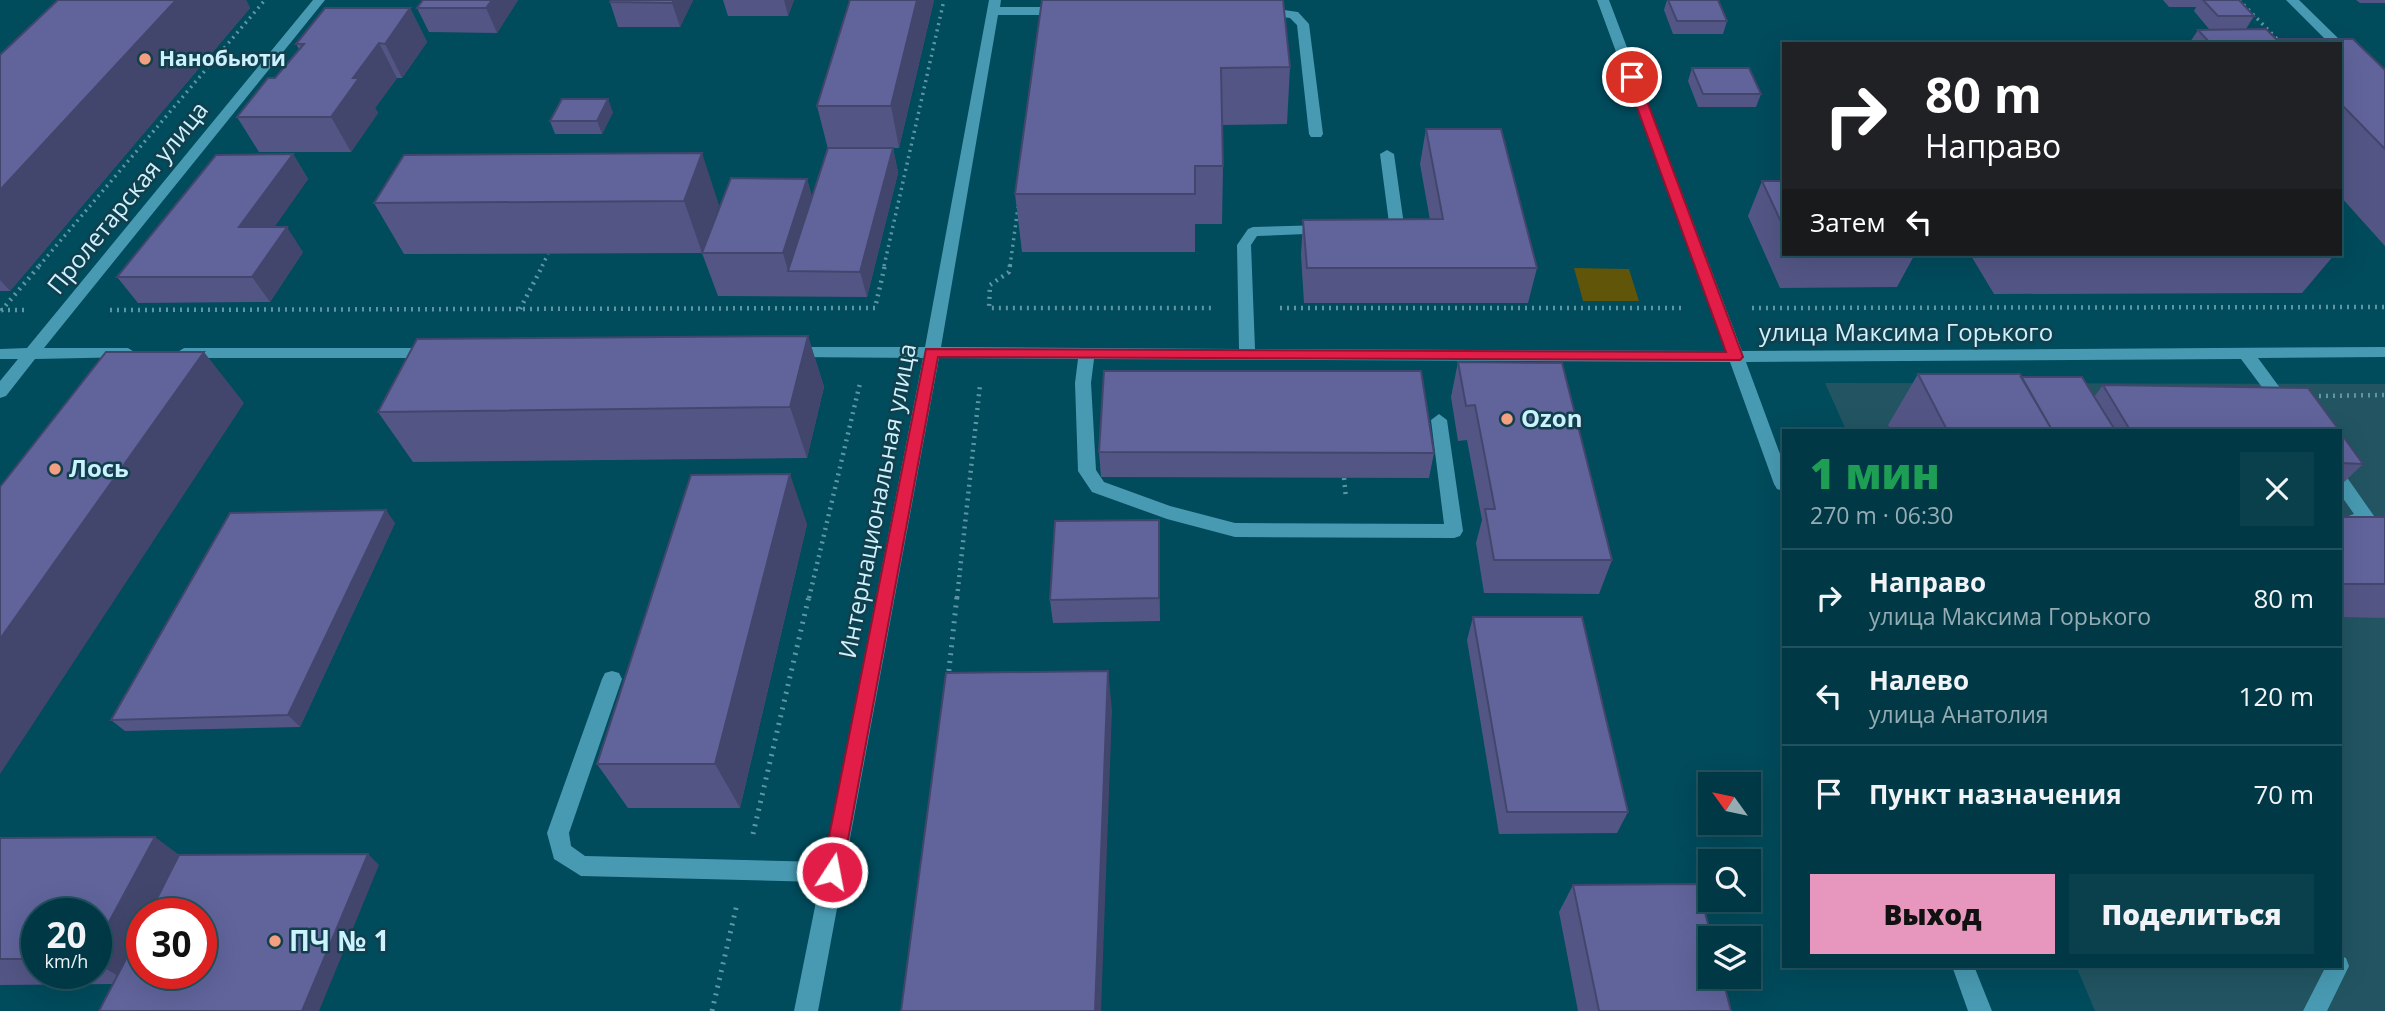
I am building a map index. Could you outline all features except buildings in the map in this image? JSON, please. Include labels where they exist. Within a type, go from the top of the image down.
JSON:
[{"type":"street","name":"Пролетарская улица","points":[[0,392],[319,0]]},
{"type":"street","points":[[1603,0],[1782,481]]},
{"type":"street","points":[[2292,0],[2336,42]]},
{"type":"street","points":[[994,5],[1072,11]]},
{"type":"street","name":"Интернациональная улица","points":[[806,1011],[932,352],[994,5]]},
{"type":"street","points":[[1250,11],[1277,11],[1294,15],[1303,24],[1316,134]]},
{"type":"street","points":[[1369,231],[1383,231],[1397,225],[1387,155]]},
{"type":"street","points":[[1247,354],[1244,245],[1253,232],[1342,230]]},
{"type":"street","name":"улица Максима Горького","points":[[769,352],[1735,357],[2385,352]]},
{"type":"street","points":[[0,354],[142,353]]},
{"type":"street","points":[[169,353],[448,353]]},
{"type":"street","points":[[1087,353],[1083,383],[1087,471],[1098,487],[1167,512],[1235,530],[1454,531],[1439,420]]},
{"type":"street","points":[[2245,353],[2302,429]]},
{"type":"street","points":[[2342,484],[2365,516],[2342,526]]},
{"type":"street","points":[[612,679],[558,833],[562,852],[581,866],[832,872]]},
{"type":"street","points":[[1964,968],[1980,1011]]},
{"type":"street","points":[[2315,1011],[2337,968]]},
{"type":"path","points":[[1,311],[265,0]]},
{"type":"path","points":[[1,311],[876,308],[944,0]]},
{"type":"path","points":[[2239,0],[2280,42]]},
{"type":"path","points":[[989,308],[990,285],[1009,272],[1018,204]]},
{"type":"path","points":[[520,309],[548,254]]},
{"type":"path","points":[[0,303],[7,303]]},
{"type":"path","points":[[712,1011],[860,381]]},
{"type":"path","points":[[947,682],[981,381]]},
{"type":"path","points":[[2278,396],[2385,396]]},
{"type":"shaded area","points":[[1574,268],[1629,269],[1639,301],[1583,301]]},
{"type":"shaded area","points":[[1825,383],[2385,384],[2385,1011],[2095,1011],[2077,968],[2342,968],[2342,429],[1846,429]]},
{"type":"place","name":"Нанобьюти","points":[[145,59]]},
{"type":"place","name":"Ozon","points":[[1507,419]]},
{"type":"place","name":"Лось","points":[[55,469]]},
{"type":"place","name":"ПЧ № 1","points":[[275,941]]},
{"type":"route","points":[[832,872],[932,352],[1735,357],[1632,77]]}]
